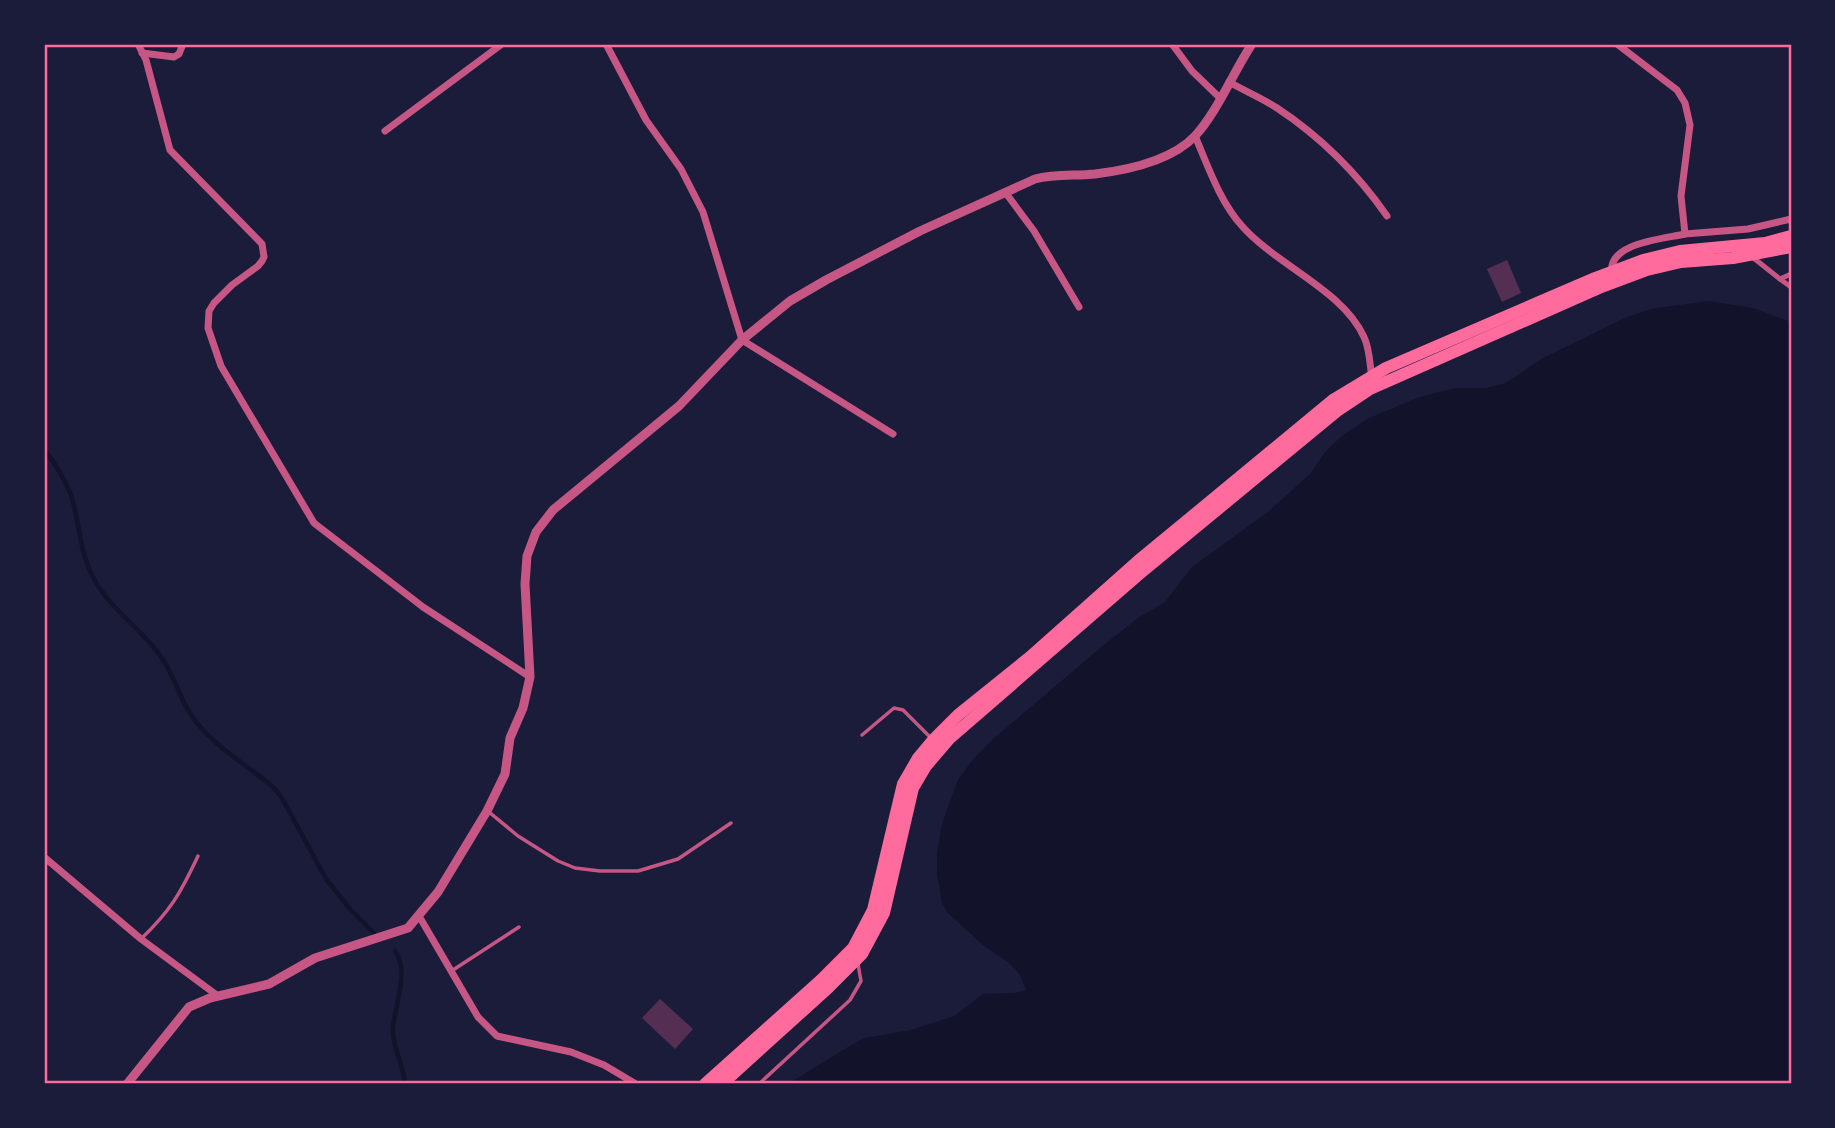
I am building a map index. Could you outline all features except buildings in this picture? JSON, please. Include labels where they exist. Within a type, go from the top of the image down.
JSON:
[{"type":"main road","points":[[705,1084],[853,948],[873,910],[903,784],[918,758],[933,740],[958,715],[1030,657],[1138,561],[1327,405],[1373,381],[1613,277],[1643,260],[1680,251],[1754,244],[1791,236]]},
{"type":"main road","points":[[1613,277],[1681,262],[1750,256],[1791,247]]},
{"type":"main road","points":[[722,1084],[858,960],[870,942],[884,913],[913,788],[941,748],[965,724],[1037,665],[1144,570],[1373,381]]},
{"type":"street","points":[[138,44],[170,150],[258,240],[263,250],[264,257],[258,267],[232,285],[214,303],[209,311],[208,328],[222,366],[314,523],[423,607],[530,677]]},
{"type":"street","points":[[142,53],[174,57],[179,54],[183,44]]},
{"type":"street","points":[[385,131],[502,44]]},
{"type":"street","points":[[606,44],[646,120],[681,169],[703,212],[743,340],[893,434]]},
{"type":"street","points":[[1172,44],[1192,71],[1220,98]]},
{"type":"street","points":[[127,1084],[184,1012],[199,1001],[269,984],[316,958],[408,928],[438,892],[487,810],[505,774],[510,738],[523,708],[530,677],[525,575],[530,547],[541,524],[553,510],[679,406],[743,340],[804,292],[920,231],[1005,192],[1048,175],[1094,174],[1136,166],[1160,158],[1195,136],[1252,44]]},
{"type":"street","points":[[1616,44],[1677,90],[1685,103],[1690,125],[1681,196],[1685,234]]},
{"type":"street","points":[[1229,82],[1276,107],[1320,140],[1353,172],[1387,216]]},
{"type":"street","points":[[1195,136],[1214,180],[1240,225],[1262,246],[1330,295],[1349,317],[1364,338],[1373,381]]},
{"type":"street","points":[[1005,192],[1034,231],[1079,307]]},
{"type":"street","points":[[1613,277],[1612,259],[1622,250],[1685,234],[1748,229],[1791,219]]},
{"type":"street","points":[[1750,256],[1791,287]]},
{"type":"street","points":[[1780,279],[1791,274]]},
{"type":"street","points":[[44,857],[141,939],[218,996]]},
{"type":"street","points":[[419,916],[478,1017],[497,1036],[571,1052],[604,1065],[636,1084]]},
{"type":"lane","points":[[862,735],[889,711],[900,709],[933,740]]},
{"type":"lane","points":[[487,810],[518,836],[558,861],[575,868],[600,871],[638,871],[678,859],[731,823]]},
{"type":"lane","points":[[141,939],[165,916],[175,902],[198,856]]},
{"type":"lane","points":[[451,971],[519,927]]},
{"type":"lane","points":[[759,1084],[849,1000],[861,981],[858,960]]},
{"type":"shaded area","points":[[1708,301],[1753,308],[1791,322],[1791,1084],[788,1084],[865,1038],[911,1030],[954,1016],[983,994],[1026,990],[1020,975],[1009,963],[983,945],[948,913],[942,903],[937,853],[942,824],[958,780],[992,740],[1105,644],[1138,618],[1165,602],[1192,567],[1268,512],[1310,474],[1325,452],[1342,436],[1367,419],[1419,397],[1456,388],[1486,388],[1506,383],[1543,358],[1627,317],[1651,309]]},
{"type":"waterway","points":[[44,449],[71,495],[88,567],[100,588],[159,654],[198,724],[223,749],[272,786],[282,798],[326,879],[374,933]]},
{"type":"waterway","points":[[395,951],[401,977],[393,1033],[405,1084]]}]
